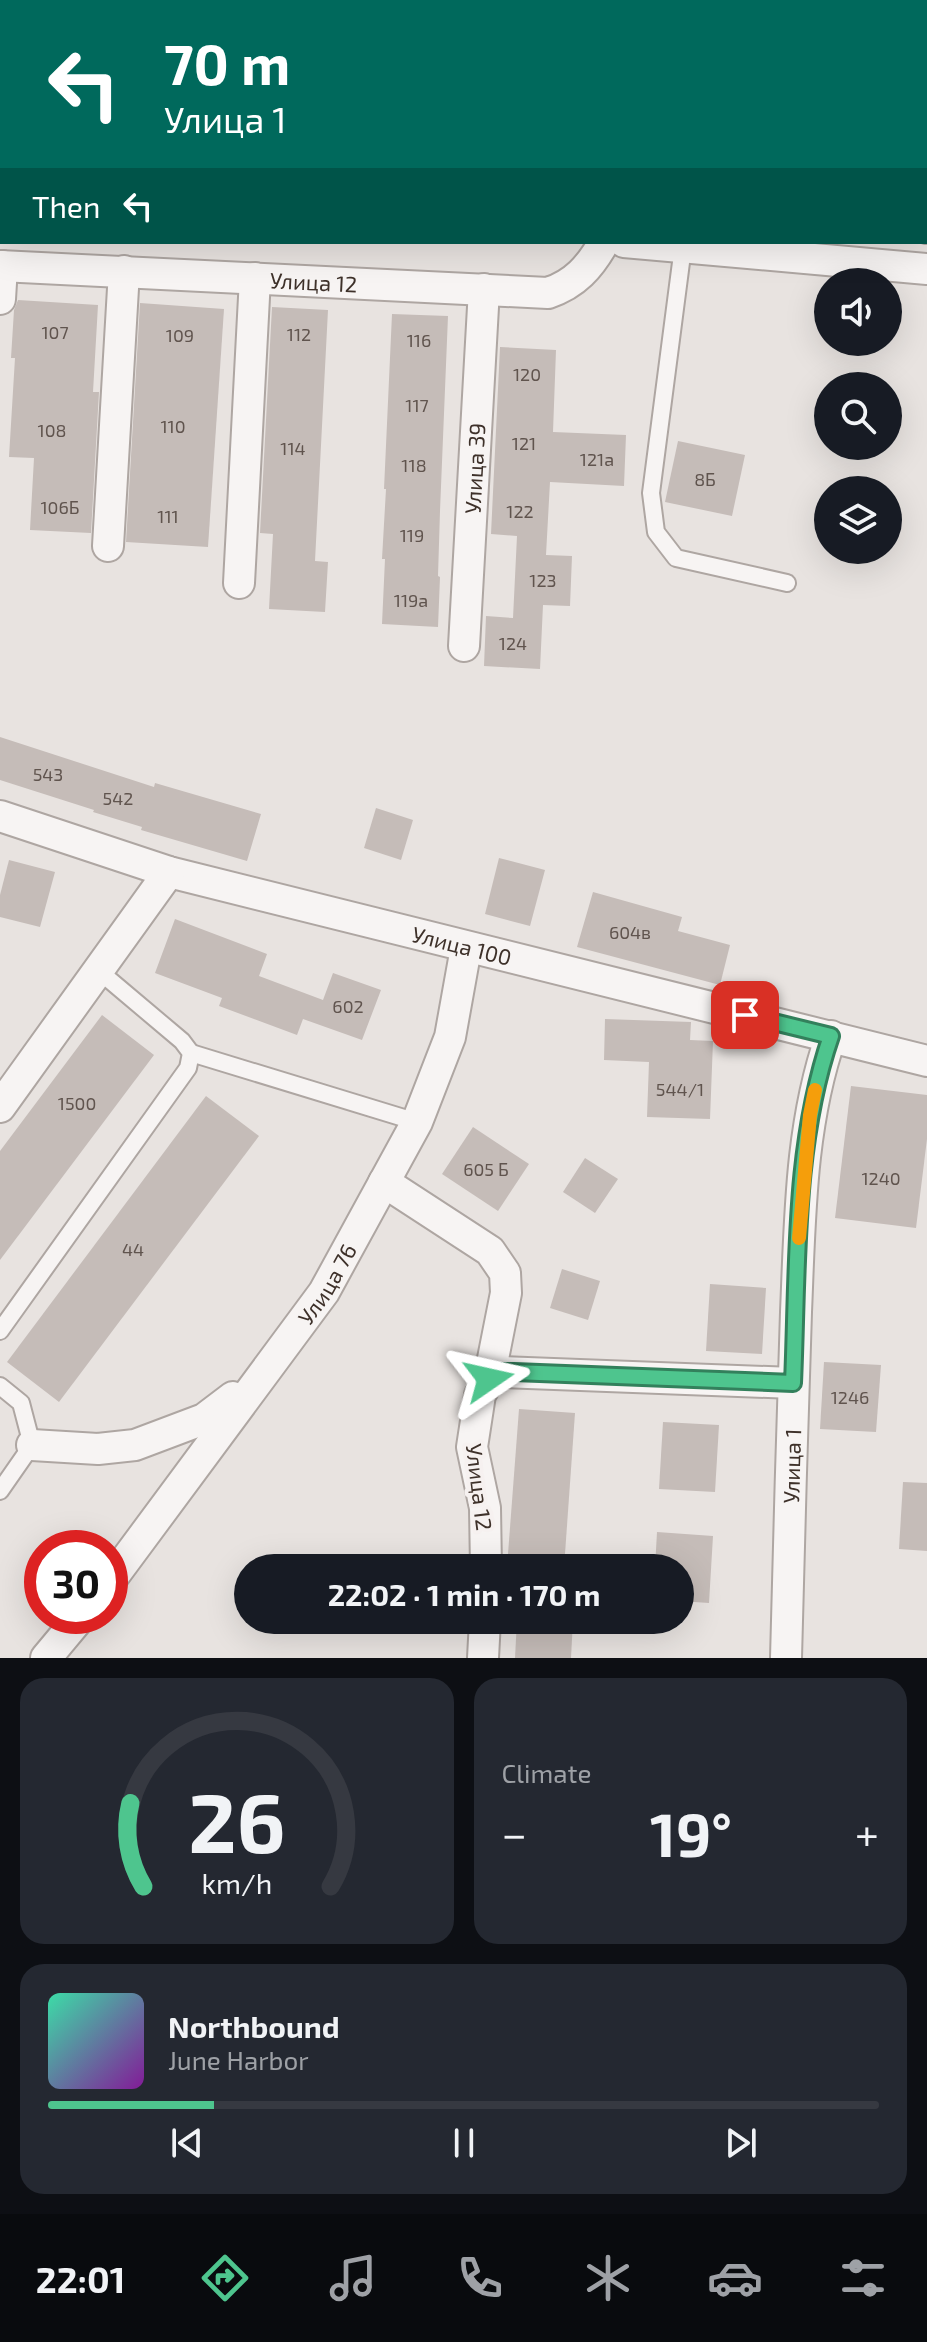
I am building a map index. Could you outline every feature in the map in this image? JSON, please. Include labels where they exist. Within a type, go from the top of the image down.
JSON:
[{"type":"street","name":"Улица 12","points":[[1,266],[94,256],[124,271],[548,293],[560,289],[585,272],[603,244]]},
{"type":"street","points":[[648,244],[927,269]]},
{"type":"street","points":[[0,299],[1,266]]},
{"type":"street","points":[[108,546],[124,271]]},
{"type":"street","points":[[239,583],[255,278]]},
{"type":"street","name":"Улица 39","points":[[464,646],[484,289]]},
{"type":"street","name":"Улица 100","points":[[0,816],[169,872],[927,1061]]},
{"type":"street","points":[[0,1107],[169,872]]},
{"type":"street","name":"Улица 76","points":[[128,1556],[324,1292],[417,1122],[450,1037],[466,948]]},
{"type":"street","name":"Улица 1","points":[[786,1658],[801,1205],[810,1115],[818,1072],[831,1036]]},
{"type":"street","name":"Улица 12","points":[[384,1182],[490,1251],[505,1273],[506,1293],[489,1379],[480,1395],[472,1447],[485,1508],[486,1554]]},
{"type":"street","points":[[489,1379],[501,1372],[514,1372],[793,1383]]},
{"type":"street","points":[[32,1445],[98,1449],[135,1445],[204,1419],[261,1375]]},
{"type":"street","points":[[46,1658],[66,1634]]},
{"type":"street","points":[[483,1658],[484,1634]]},
{"type":"lane","points":[[683,247],[651,493],[656,532],[676,558],[787,583]]},
{"type":"lane","points":[[99,971],[182,1041],[191,1053],[417,1122]]},
{"type":"lane","points":[[0,1331],[188,1068],[191,1053]]},
{"type":"lane","points":[[0,1386],[21,1403],[32,1445],[0,1491]]},
{"type":"building","points":[[18,300],[98,305],[93,392],[99,392],[91,533],[30,530],[34,458],[9,457],[15,358],[11,358],[14,310]]},
{"type":"building","points":[[140,303],[224,309],[208,547],[126,542]]},
{"type":"building","points":[[272,307],[328,310],[315,561],[328,562],[325,612],[269,609],[273,534],[260,533]]},
{"type":"building","points":[[392,314],[448,316],[438,627],[382,624]]},
{"type":"building","points":[[500,347],[556,350],[553,432],[626,435],[624,486],[550,482],[546,555],[572,556],[570,606],[543,605],[540,669],[484,666],[486,616],[513,618],[517,536],[491,534]]},
{"type":"building","points":[[678,441],[745,455],[732,516],[665,502]]},
{"type":"building","points":[[0,737],[154,787],[155,783],[261,814],[247,861],[141,830],[142,827],[0,780]]},
{"type":"building","points":[[376,808],[413,820],[401,860],[364,848]]},
{"type":"building","points":[[499,858],[545,870],[530,926],[485,914]]},
{"type":"building","points":[[9,860],[55,872],[40,927],[0,917],[0,895]]},
{"type":"building","points":[[593,892],[682,917],[678,931],[730,945],[720,985],[577,947]]},
{"type":"building","points":[[175,919],[267,954],[259,976],[323,1000],[333,973],[381,990],[362,1040],[303,1019],[297,1035],[219,1006],[222,998],[155,973]]},
{"type":"building","points":[[102,1015],[154,1055],[0,1260],[0,1151]]},
{"type":"building","points":[[605,1019],[691,1022],[690,1040],[713,1041],[710,1119],[647,1117],[649,1062],[604,1060]]},
{"type":"building","points":[[851,1086],[927,1095],[927,1139],[916,1228],[835,1218]]},
{"type":"building","points":[[206,1096],[259,1136],[59,1402],[7,1362]]},
{"type":"building","points":[[473,1127],[529,1164],[498,1211],[442,1174]]},
{"type":"building","points":[[585,1158],[618,1179],[595,1213],[563,1192]]},
{"type":"building","points":[[562,1269],[600,1281],[588,1320],[550,1308]]},
{"type":"building","points":[[710,1284],[766,1288],[762,1354],[706,1351]]},
{"type":"building","points":[[824,1362],[881,1365],[876,1432],[820,1429]]},
{"type":"building","points":[[519,1409],[575,1413],[565,1554],[508,1554]]},
{"type":"building","points":[[663,1422],[719,1425],[715,1492],[659,1489]]},
{"type":"building","points":[[903,1482],[927,1483],[927,1551],[899,1549]]},
{"type":"building","points":[[657,1532],[713,1536],[709,1603],[694,1602],[694,1554],[656,1554]]},
{"type":"building","points":[[516,1634],[572,1634],[571,1658],[515,1658]]},
{"type":"slow traffic","points":[[799,1238],[815,1090]]},
{"type":"route","points":[[489,1379],[501,1372],[514,1372],[793,1383],[801,1205],[810,1115],[818,1072],[831,1036],[745,1015]]}]
